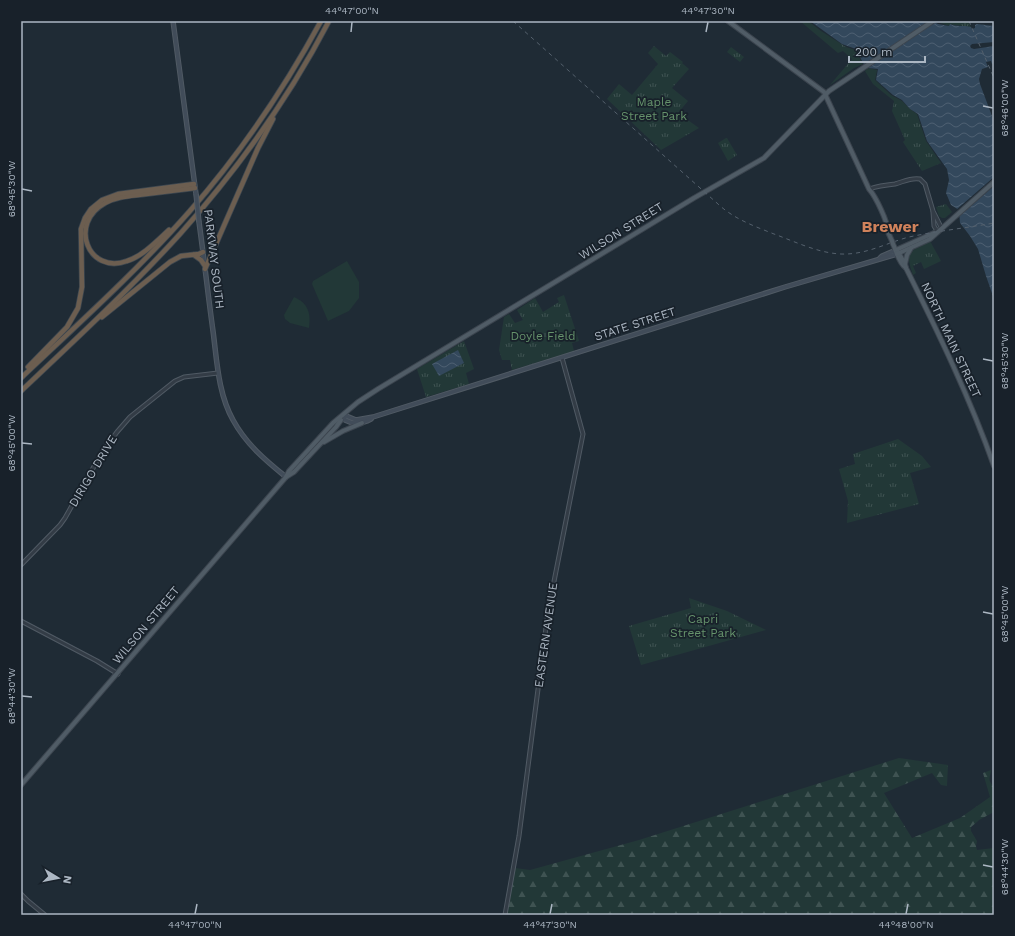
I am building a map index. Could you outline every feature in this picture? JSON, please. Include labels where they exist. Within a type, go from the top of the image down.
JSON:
[{"type":"highway","points":[[21,378],[145,259],[190,212],[228,165],[263,117],[295,67],[321,21]]},
{"type":"highway","points":[[205,268],[261,142],[329,21]]},
{"type":"highway","points":[[21,391],[145,271],[199,212],[249,149],[294,82]]},
{"type":"highway","points":[[190,212],[146,250],[125,262],[114,264],[103,261],[92,253],[86,242],[85,228],[88,218],[95,210],[106,202],[122,197],[195,186]]},
{"type":"highway","points":[[21,374],[67,327],[78,308],[82,287],[81,229],[85,218],[92,208],[102,200],[118,194],[195,186]]},
{"type":"highway","points":[[78,337],[165,265],[179,257],[198,254],[203,250],[210,250],[215,246]]},
{"type":"highway","points":[[190,255],[198,257],[205,268]]},
{"type":"main road","name":"PARKWAY SOUTH","points":[[173,21],[218,372],[223,394],[227,408],[242,434],[261,456],[286,477]]},
{"type":"main road","points":[[728,21],[822,90],[825,94]]},
{"type":"main road","name":"WILSON STREET","points":[[21,785],[118,674],[286,477],[289,471],[333,423],[358,402],[694,198],[764,158],[825,94],[933,21]]},
{"type":"main road","name":"NORTH MAIN STREET","points":[[825,94],[869,189],[872,200],[906,266],[951,362],[994,466]]},
{"type":"main road","name":"STATE STREET","points":[[344,415],[356,420],[373,417],[911,248],[927,240],[994,182]]},
{"type":"main road","name":"STATE STREET","points":[[898,252],[937,231]]},
{"type":"main road","points":[[906,266],[907,255],[911,248]]},
{"type":"main road","points":[[344,415],[345,420],[349,422],[362,423]]},
{"type":"main road","name":"WILSON STREET","points":[[286,477],[294,472],[336,427],[344,415]]},
{"type":"main road","name":"STATE STREET","points":[[362,423],[373,417]]},
{"type":"main road","points":[[318,446],[343,431],[362,423]]},
{"type":"street","points":[[869,189],[882,184],[896,183],[914,178],[920,179],[926,184],[937,231]]},
{"type":"street","points":[[933,211],[941,227]]},
{"type":"street","name":"EASTERN AVENUE","points":[[505,915],[519,836],[548,612],[583,434],[562,358]]},
{"type":"street","name":"DIRIGO DRIVE","points":[[21,565],[60,525],[102,454],[117,432],[130,417],[175,381],[184,377],[218,372]]},
{"type":"street","points":[[21,621],[97,661],[118,674]]},
{"type":"street","points":[[21,894],[45,915]]},
{"type":"green space","points":[[800,21],[808,21],[846,47],[855,50],[863,64],[854,68],[830,85],[852,59],[843,51],[838,53]]},
{"type":"green space","points":[[936,21],[968,21],[971,27],[951,24],[949,26]]},
{"type":"green space","name":"Maple Street Park","points":[[654,46],[666,56],[670,52],[683,62],[682,63],[689,69],[672,88],[688,101],[678,113],[699,128],[661,150],[607,99],[619,84],[632,95],[658,64],[648,53]]},
{"type":"green space","points":[[731,47],[744,57],[740,62],[727,52]]},
{"type":"green space","points":[[868,68],[877,70],[875,80],[891,95],[902,101],[917,114],[926,141],[941,163],[922,171],[903,142],[905,140],[892,111],[894,101],[873,84],[865,71]]},
{"type":"green space","points":[[726,138],[737,155],[728,161],[718,143]]},
{"type":"green space","points":[[946,204],[952,212],[945,218],[942,218],[939,216],[936,207]]},
{"type":"green space","points":[[930,241],[941,261],[924,269],[921,262],[913,266],[916,273],[913,275],[910,267],[909,256],[913,250]]},
{"type":"green space","points":[[347,261],[359,282],[359,298],[349,311],[328,321],[312,284],[313,281]]},
{"type":"green space","name":"Doyle Field","points":[[564,295],[579,341],[572,343],[574,351],[512,370],[510,360],[502,360],[499,350],[504,317],[509,314],[515,323],[523,320],[517,310],[535,298],[543,312],[559,302],[557,298]]},
{"type":"green space","points":[[294,297],[303,302],[308,309],[309,328],[290,323],[285,319],[284,315]]},
{"type":"green space","points":[[464,341],[474,369],[466,373],[469,384],[426,397],[417,369]]},
{"type":"green space","points":[[898,439],[922,456],[931,467],[910,473],[919,504],[847,523],[848,501],[839,469],[855,464],[853,454]]},
{"type":"green space","name":"Capri Street Park","points":[[689,598],[727,611],[766,630],[641,665],[629,626],[691,608]]},
{"type":"green space","points":[[899,758],[948,765],[947,786],[941,785],[932,773],[884,793],[912,838],[960,818],[990,797],[983,773],[991,770],[990,782],[994,787],[994,812],[979,820],[971,827],[971,831],[977,841],[977,850],[994,848],[994,915],[507,915],[515,868],[530,870],[639,840]]},
{"type":"water","points":[[810,21],[932,21],[949,26],[950,24],[968,26],[972,29],[975,28],[975,25],[977,24],[994,26],[994,42],[972,44],[970,46],[974,49],[994,46],[994,63],[992,64],[991,61],[986,62],[988,67],[982,69],[979,79],[994,125],[994,299],[978,249],[960,223],[959,210],[951,205],[946,193],[949,180],[947,169],[927,141],[918,114],[876,80],[878,69],[868,68],[863,63],[856,49],[842,44]]},
{"type":"water","points":[[458,350],[464,363],[439,376],[432,364]]},
{"type":"pier","points":[[994,177],[994,186],[958,217],[956,210]]},
{"type":"railway","points":[[513,21],[724,209],[744,222],[799,244],[824,252],[841,254],[859,253],[909,237],[994,223]]},
{"type":"railway","points":[[969,21],[994,78]]},
{"type":"district","name":"Brewer","points":[[890,226]]}]
